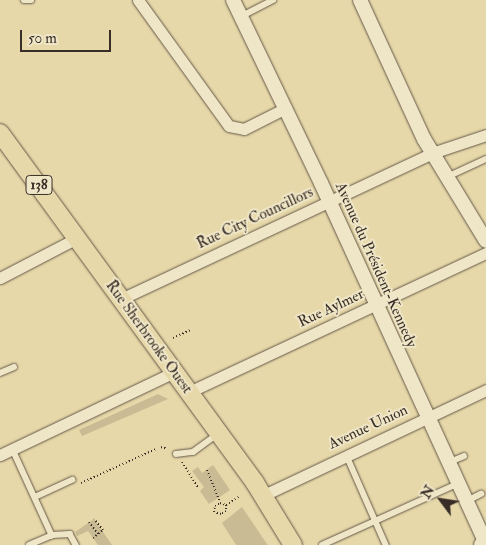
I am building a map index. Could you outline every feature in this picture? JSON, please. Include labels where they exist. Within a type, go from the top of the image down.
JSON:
[{"type":"main road","name":"Rue Sherbrooke Ouest","points":[[0,132],[264,495],[293,545]]},
{"type":"main road","points":[[482,545],[486,544]]},
{"type":"street","points":[[138,0],[229,126],[239,131],[286,108]]},
{"type":"street","name":"Avenue du Président-Kennedy","points":[[233,0],[329,200],[426,417],[486,544]]},
{"type":"street","points":[[360,0],[432,153],[486,241]]},
{"type":"street","name":"Rue City Councillors","points":[[121,299],[432,153],[486,135]]},
{"type":"street","points":[[0,278],[77,238]]},
{"type":"street","name":"Rue Aylmer","points":[[189,392],[486,253]]},
{"type":"street","points":[[0,455],[174,372]]},
{"type":"street","name":"Avenue Union","points":[[264,495],[346,454],[486,390]]},
{"type":"lane","points":[[240,17],[274,0]]},
{"type":"lane","points":[[446,177],[486,159]]},
{"type":"lane","points":[[0,374],[14,367]]},
{"type":"lane","points":[[176,454],[193,452],[219,433]]},
{"type":"lane","points":[[13,450],[52,535]]},
{"type":"lane","points":[[346,454],[386,545]]},
{"type":"lane","points":[[448,463],[464,456]]},
{"type":"lane","points":[[36,498],[72,480]]},
{"type":"lane","points":[[322,545],[458,484]]},
{"type":"lane","points":[[466,502],[481,494]]},
{"type":"lane","points":[[29,545],[52,535],[70,534],[76,545]]},
{"type":"path","points":[[173,338],[190,330]]},
{"type":"path","points":[[161,447],[176,454],[198,488]]},
{"type":"path","points":[[72,480],[79,484],[156,448]]},
{"type":"path","points":[[206,470],[220,503],[226,505]]},
{"type":"path","points":[[226,505],[240,496]]},
{"type":"path","points":[[220,503],[215,506],[214,512],[221,514],[226,511],[226,505]]},
{"type":"path","points":[[92,538],[103,530],[94,519]]},
{"type":"path","points":[[89,522],[98,534]]},
{"type":"shaded area","points":[[158,394],[168,399],[82,436],[79,430]]},
{"type":"shaded area","points":[[213,465],[230,490],[209,504],[200,491],[204,487],[192,471],[198,467],[202,473]]},
{"type":"shaded area","points":[[242,507],[268,545],[236,545],[222,523]]},
{"type":"shaded area","points":[[94,519],[112,545],[98,545],[88,531],[77,536],[75,532]]}]
